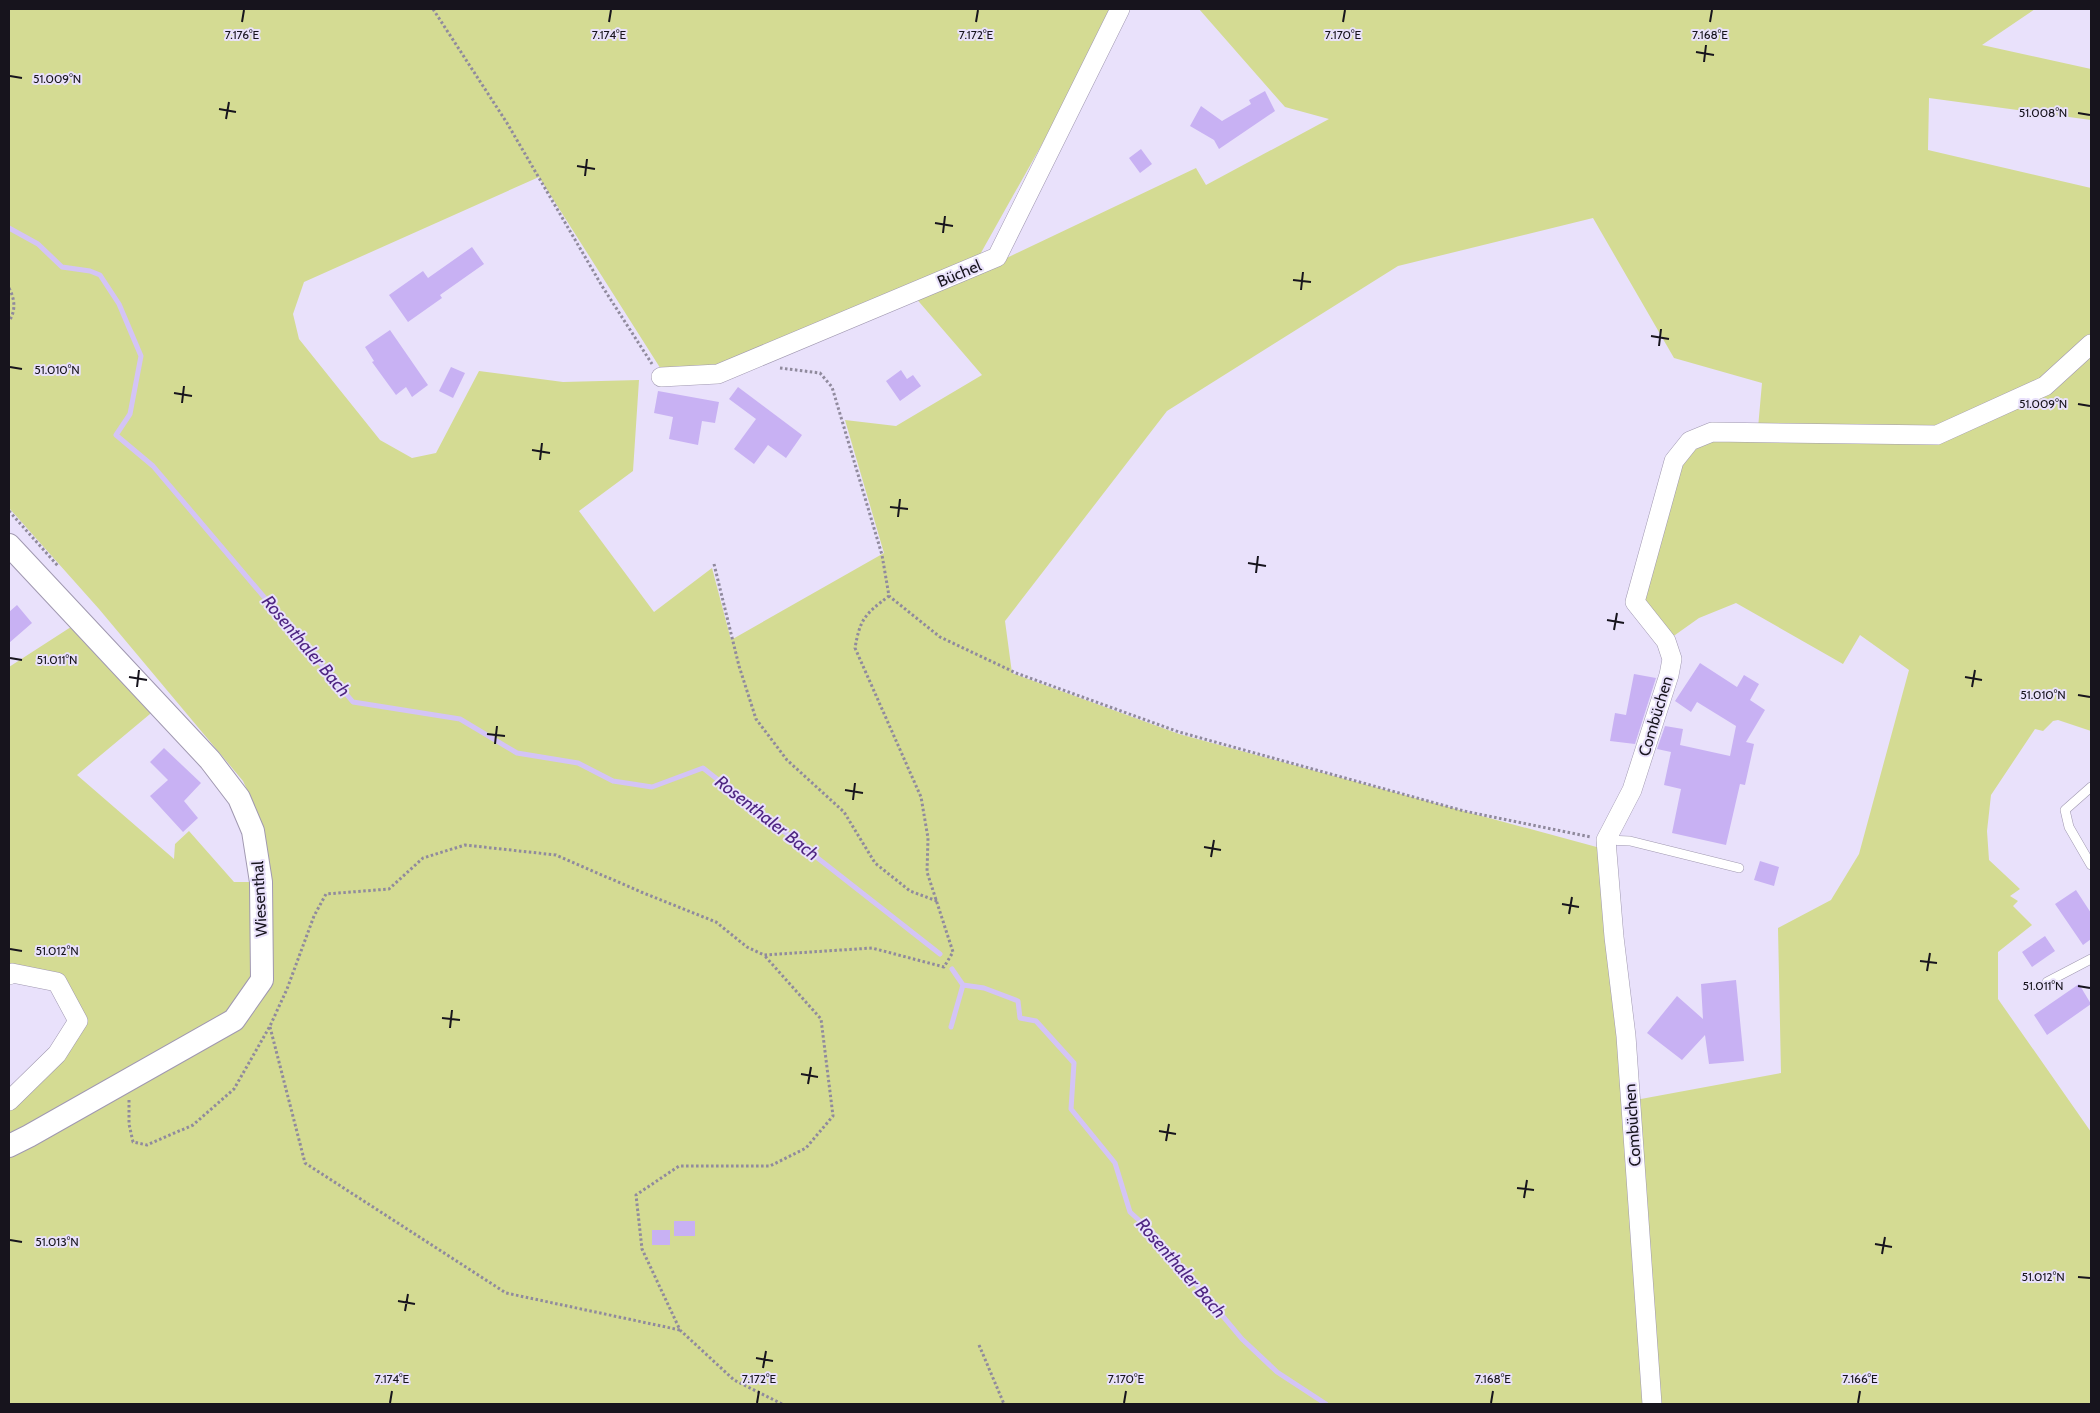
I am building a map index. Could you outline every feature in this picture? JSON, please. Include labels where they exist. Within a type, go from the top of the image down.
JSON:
[{"type":"street","name":"Büchel","points":[[661,378],[718,374],[997,257],[1120,9]]},
{"type":"street","name":"Combüchen","points":[[1652,1404],[1626,1036],[1614,937],[1606,840],[1632,790],[1669,675],[1672,659],[1666,642],[1635,602],[1674,461],[1690,441],[1712,432],[1936,435],[2045,386],[2091,344]]},
{"type":"street","name":"Wiesenthal","points":[[9,544],[210,760],[239,798],[253,831],[261,882],[262,980],[234,1020],[9,1146]]},
{"type":"street","points":[[9,975],[12,973],[57,982],[78,1021],[57,1054],[9,1101]]},
{"type":"lane","points":[[2091,786],[2065,810],[2069,827],[2091,865]]},
{"type":"lane","points":[[1606,840],[1630,841],[1739,868]]},
{"type":"lane","points":[[2046,982],[2091,958]]},
{"type":"path","points":[[433,9],[507,123],[602,286],[661,378]]},
{"type":"path","points":[[9,288],[14,313],[9,321]]},
{"type":"path","points":[[768,353],[781,368],[820,373],[832,387],[882,555],[889,596],[940,637],[1016,672],[1179,732],[1464,811],[1606,840]]},
{"type":"path","points":[[714,564],[739,666],[756,719],[787,760],[844,812],[875,863],[910,891],[936,901]]},
{"type":"path","points":[[764,955],[872,948],[944,967],[953,952],[928,872],[928,838],[921,797],[855,648],[859,626],[873,608],[889,596]]},
{"type":"path","points":[[129,1080],[130,1124],[133,1142],[147,1145],[193,1126],[234,1089],[270,1026],[287,989],[314,916],[326,894],[390,889],[423,858],[465,845],[556,855],[716,922],[747,947],[764,955],[821,1019],[833,1116],[806,1148],[770,1166],[678,1166],[636,1195],[642,1249],[680,1330],[734,1380],[782,1404]]},
{"type":"path","points":[[270,1026],[306,1163],[506,1292],[680,1330]]},
{"type":"path","points":[[979,1345],[1004,1404]]},
{"type":"green space","points":[[9,9],[1117,9],[973,267],[717,371],[664,374],[539,177],[304,282],[293,314],[299,339],[380,440],[412,458],[436,453],[479,371],[563,382],[639,380],[633,471],[579,511],[654,612],[712,568],[731,640],[884,553],[845,420],[896,426],[982,375],[914,296],[975,273],[1196,168],[1206,185],[1329,119],[1285,107],[1199,9],[2035,9],[1982,45],[2091,69],[2091,120],[1929,98],[1928,150],[2091,188],[2091,339],[2043,383],[1931,431],[1758,428],[1762,383],[1674,358],[1593,218],[1398,266],[1167,411],[1005,621],[1012,673],[1179,734],[1604,849],[1644,1404],[9,1404],[9,1104],[81,1021],[58,980],[9,972],[9,667],[74,625],[156,709],[77,775],[174,859],[175,844],[189,831],[234,882],[265,882],[267,855],[263,830],[243,781],[99,609],[9,508]]},
{"type":"green space","points":[[2091,347],[2091,731],[2058,720],[2053,721],[2043,731],[2035,729],[1991,795],[1987,831],[1989,860],[2020,889],[2010,896],[2018,901],[2013,906],[2032,925],[1998,952],[1998,999],[2091,1132],[2091,1404],[1654,1404],[1630,1101],[1781,1073],[1778,928],[1831,900],[1859,854],[1909,670],[1860,635],[1843,664],[1736,603],[1699,618],[1668,640],[1637,603],[1676,464],[1711,435],[1936,438],[2046,389]]},
{"type":"building","points":[[1265,91],[1275,111],[1219,149],[1214,140],[1190,126],[1201,106],[1222,121],[1251,104],[1249,100]]},
{"type":"building","points":[[1141,149],[1152,164],[1140,173],[1129,158]]},
{"type":"building","points":[[472,247],[484,264],[440,295],[442,298],[408,322],[389,295],[423,271],[428,278]]},
{"type":"building","points":[[390,330],[428,385],[412,397],[406,387],[396,395],[372,362],[374,361],[365,347]]},
{"type":"building","points":[[451,367],[465,373],[453,398],[439,391]]},
{"type":"building","points":[[901,370],[907,379],[913,375],[921,386],[900,401],[886,381]]},
{"type":"building","points":[[738,387],[802,435],[786,458],[768,445],[754,464],[734,449],[756,419],[729,399]]},
{"type":"building","points":[[658,391],[719,402],[715,423],[702,421],[698,445],[669,439],[673,417],[654,413]]},
{"type":"building","points":[[17,605],[32,623],[9,643],[9,612]]},
{"type":"building","points":[[1700,663],[1737,687],[1744,675],[1759,684],[1750,700],[1765,710],[1746,742],[1754,744],[1745,785],[1740,784],[1726,845],[1672,833],[1681,789],[1664,785],[1671,752],[1657,749],[1665,726],[1683,729],[1680,745],[1730,756],[1736,726],[1697,702],[1691,712],[1675,701]]},
{"type":"building","points":[[1634,674],[1656,678],[1635,744],[1610,741],[1615,713],[1626,715]]},
{"type":"building","points":[[164,748],[201,783],[184,801],[198,818],[183,832],[150,796],[168,780],[150,762]]},
{"type":"building","points":[[1760,861],[1779,867],[1774,886],[1754,880]]},
{"type":"building","points":[[2076,890],[2091,913],[2091,939],[2083,945],[2055,904]]},
{"type":"building","points":[[2045,936],[2055,951],[2032,967],[2022,952]]},
{"type":"building","points":[[1736,980],[1744,1061],[1709,1064],[1705,1035],[1682,1060],[1647,1033],[1677,996],[1703,1019],[1701,984]]},
{"type":"building","points":[[2079,984],[2091,1004],[2047,1035],[2034,1015]]},
{"type":"building","points":[[674,1221],[695,1221],[695,1236],[674,1236]]},
{"type":"building","points":[[652,1230],[670,1230],[670,1245],[652,1245]]},
{"type":"waterway","name":"Rosenthaler Bach","points":[[9,228],[38,244],[62,267],[90,271],[100,275],[119,304],[141,356],[130,414],[116,435],[153,466],[353,702],[460,719],[517,753],[578,763],[613,781],[652,787],[703,768],[940,954]]},
{"type":"waterway","name":"Rosenthaler Bach","points":[[952,969],[963,985],[984,988],[1018,1001],[1020,1018],[1036,1021],[1074,1063],[1071,1109],[1115,1163],[1130,1212],[1153,1233],[1242,1339],[1277,1372],[1326,1404]]},
{"type":"waterway","points":[[951,1027],[963,985]]}]
